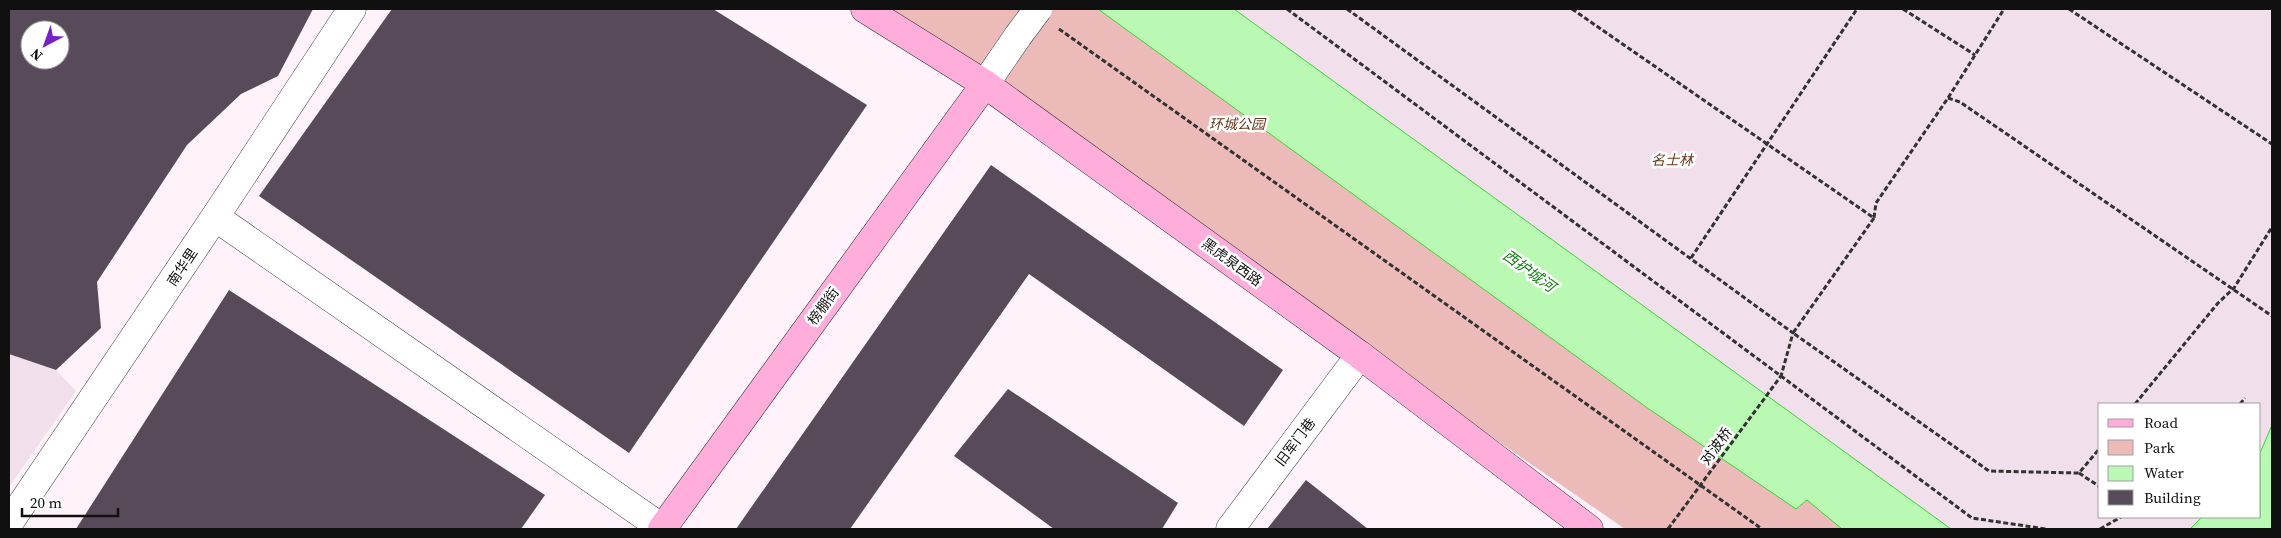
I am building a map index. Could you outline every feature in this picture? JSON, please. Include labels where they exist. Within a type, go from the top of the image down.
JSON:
[{"type":"street","name":"南华里","points":[[9,523],[352,9]]},
{"type":"street","name":"黑虎泉西路","points":[[865,9],[985,84],[1360,354],[1589,529]]},
{"type":"street","points":[[985,84],[1018,36],[1046,17]]},
{"type":"street","name":"榜棚街","points":[[662,529],[985,84]]},
{"type":"street","points":[[215,217],[662,529]]},
{"type":"street","name":"旧军门巷","points":[[1230,529],[1360,354]]},
{"type":"path","points":[[1286,9],[1972,518],[2046,529]]},
{"type":"path","points":[[1347,9],[1793,333],[1990,471],[2079,473],[2098,486]]},
{"type":"path","points":[[1572,9],[1874,218]]},
{"type":"path","points":[[1691,258],[1766,142],[1857,9]]},
{"type":"path","points":[[1903,9],[1975,56]]},
{"type":"path","points":[[1782,376],[1793,333],[1874,218],[1876,203],[1948,98],[2004,9]]},
{"type":"path","points":[[2069,9],[2272,144]]},
{"type":"path","points":[[1046,17],[1762,529]]},
{"type":"path","points":[[1948,98],[1960,102],[2234,288],[2272,316]]},
{"type":"path","points":[[2136,403],[2218,302],[2234,288],[2272,227]]},
{"type":"path","name":"对波桥","points":[[1668,529],[1782,376]]},
{"type":"path","points":[[2241,403],[2245,398]]},
{"type":"path","points":[[2079,473],[2098,450]]},
{"type":"path","points":[[2100,529],[2119,518]]},
{"type":"green space","name":"环城公园","points":[[873,9],[1270,9],[1992,529],[1625,529]]},
{"type":"shaded area","points":[[1219,9],[2272,9],[2272,529],[1932,529]]},
{"type":"shaded area","points":[[9,354],[56,370],[76,391],[9,487]]},
{"type":"water","name":"西护城河","points":[[1098,9],[1234,9],[1951,529],[1842,529],[1807,500],[1796,509],[1646,407]]},
{"type":"water","points":[[2272,425],[2272,529],[2190,529],[2201,518],[2261,518],[2261,451]]},
{"type":"building","points":[[9,9],[313,9],[278,76],[241,94],[187,145],[97,282],[101,328],[56,370],[9,354]]},
{"type":"building","points":[[392,9],[713,9],[867,105],[629,453],[259,196]]},
{"type":"building","points":[[991,165],[1283,370],[1244,426],[1029,274],[850,529],[736,529]]},
{"type":"building","points":[[229,290],[545,495],[521,529],[76,529]]},
{"type":"building","points":[[1008,389],[1178,503],[1162,529],[1054,529],[954,456]]},
{"type":"building","points":[[1306,480],[1368,529],[1267,529]]},
{"type":"park label","name":"名士林","points":[[1672,160]]}]
